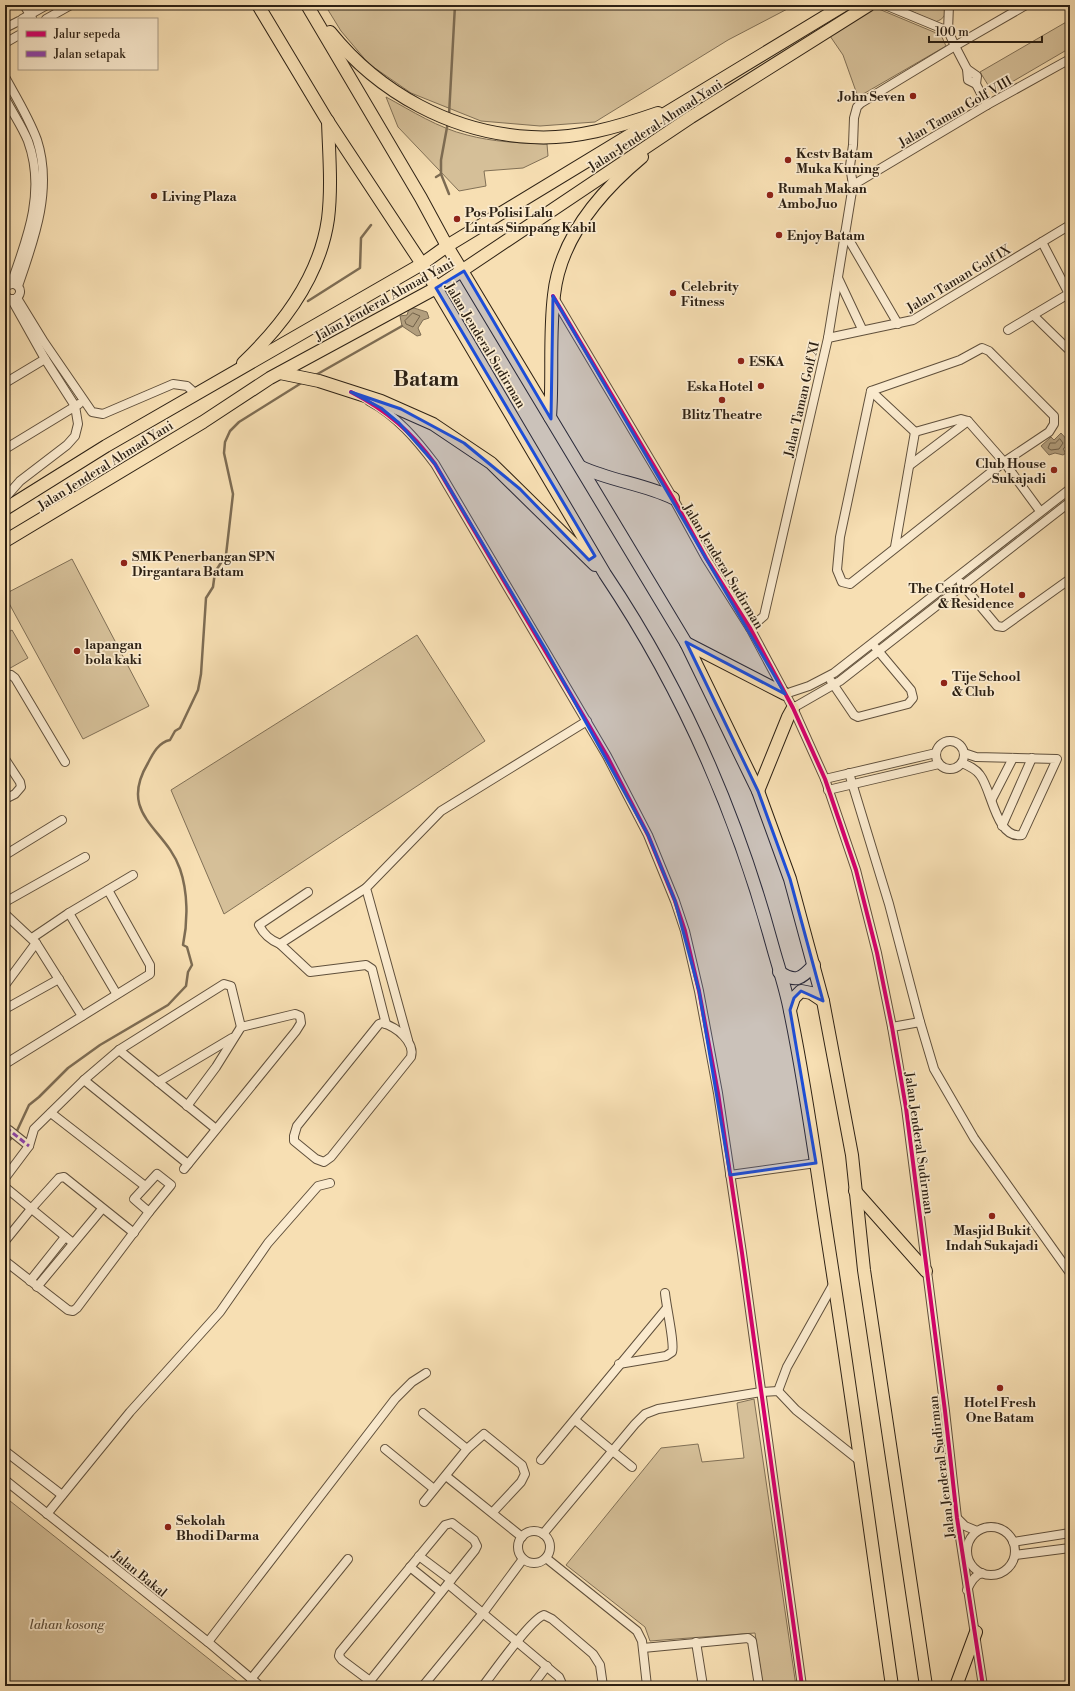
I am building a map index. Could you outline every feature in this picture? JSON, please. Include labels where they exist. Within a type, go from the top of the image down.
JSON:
[{"type":"highway","name":"Jalan Jenderal Sudirman","points":[[258,5],[328,120],[422,264],[605,574],[633,615],[661,664],[710,764],[736,830],[759,897],[790,1010],[834,1283],[892,1686]]},
{"type":"highway","name":"Jalan Jenderal Sudirman","points":[[307,5],[421,198],[447,246],[464,271],[686,643],[758,791],[790,879],[814,965],[823,1002],[852,1155],[865,1277],[926,1686]]},
{"type":"highway","points":[[312,5],[348,54],[362,68],[406,99],[456,122],[508,135],[532,138],[621,126],[679,105]]},
{"type":"highway","name":"Jalan Jenderal Ahmad Yani","points":[[5,509],[106,446],[422,264],[447,246],[844,5]]},
{"type":"highway","name":"Jalan Jenderal Ahmad Yani","points":[[5,541],[203,422],[275,375],[436,288],[464,271],[691,117],[869,5]]},
{"type":"highway","points":[[735,71],[743,85]]},
{"type":"highway","points":[[550,417],[554,296],[563,260],[590,209],[639,160],[691,117]]},
{"type":"highway","points":[[231,374],[258,349],[286,315],[305,286],[315,264],[328,216],[330,172],[328,120]]},
{"type":"highway","points":[[259,359],[275,375],[306,378],[319,381],[401,409],[433,424],[491,463],[520,489],[605,574]]},
{"type":"highway","points":[[581,467],[606,477],[662,493],[673,498]]},
{"type":"highway","points":[[686,643],[785,694]]},
{"type":"highway","points":[[758,791],[793,708]]},
{"type":"highway","points":[[780,972],[790,979],[796,979],[804,975],[814,965]]},
{"type":"highway","points":[[790,1010],[794,998],[802,992],[811,994],[823,1002]]},
{"type":"highway","points":[[855,1191],[926,1271]]},
{"type":"highway","points":[[956,1686],[976,1632]]},
{"type":"street","points":[[24,5],[28,18],[47,5]]},
{"type":"street","points":[[48,18],[70,5]]},
{"type":"street","points":[[885,5],[948,31]]},
{"type":"street","points":[[949,5],[948,31],[967,69],[977,76],[976,84],[987,105]]},
{"type":"street","points":[[955,46],[1026,5]]},
{"type":"street","points":[[5,28],[18,22]]},
{"type":"street","points":[[5,42],[18,36]]},
{"type":"street","name":"Jalan Taman Golf XI","points":[[750,628],[764,616],[828,338],[853,185],[850,166],[853,145],[854,118],[857,107],[861,103],[955,46]]},
{"type":"street","name":"Jalan Taman Golf VIII","points":[[853,185],[987,105],[1070,59]]},
{"type":"street","points":[[5,77],[32,128],[37,141],[43,178],[43,190],[38,223],[11,286]]},
{"type":"street","points":[[6,100],[28,142],[36,179],[36,190],[31,222],[11,286]]},
{"type":"street","name":"Jalan Taman Golf IX","points":[[828,338],[862,329],[898,324],[913,320],[1070,224]]},
{"type":"street","points":[[845,233],[898,324]]},
{"type":"street","points":[[1008,330],[1069,294],[1042,242]]},
{"type":"street","points":[[838,278],[862,329]]},
{"type":"street","points":[[11,286],[20,291],[10,299],[41,344],[92,412],[103,414],[173,384],[187,386],[196,394]]},
{"type":"street","name":"Jalan Jenderal Sudirman","points":[[554,296],[673,498],[706,558],[750,628],[793,708],[825,779],[856,870],[877,953],[906,1108],[945,1411],[957,1518],[976,1632],[983,1686]]},
{"type":"street","points":[[1034,315],[1070,351]]},
{"type":"street","points":[[5,498],[20,481],[75,436],[78,424],[75,406],[45,359],[41,344]]},
{"type":"street","points":[[977,349],[986,349],[1054,416],[1054,424],[1049,432],[1004,462],[850,584],[846,584],[839,578],[837,570],[840,537],[871,391],[960,360],[977,349]]},
{"type":"street","points":[[5,383],[45,359]]},
{"type":"street","points":[[871,391],[915,432]]},
{"type":"street","points":[[351,392],[376,405],[399,423],[423,449],[434,464],[587,721],[648,835],[675,901],[698,984],[710,1045],[802,1686]]},
{"type":"street","points":[[5,449],[83,401]]},
{"type":"street","points":[[915,432],[961,419],[968,421],[1004,462],[1040,511]]},
{"type":"street","points":[[910,465],[968,421]]},
{"type":"street","points":[[895,547],[915,432]]},
{"type":"street","points":[[785,694],[829,676],[1070,489]]},
{"type":"street","points":[[793,708],[833,686],[964,586],[1070,502]]},
{"type":"street","points":[[957,577],[997,626],[1003,627],[1070,579]]},
{"type":"street","points":[[829,676],[833,686],[854,715],[858,717],[908,704],[913,698],[911,690],[872,643]]},
{"type":"street","points":[[5,674],[11,675],[15,678],[65,762]]},
{"type":"street","points":[[280,944],[366,888],[441,811],[587,721]]},
{"type":"street","points":[[952,741],[960,745],[964,753],[962,763],[955,769],[951,770],[946,769],[939,764],[936,753],[937,749],[943,742],[952,741]]},
{"type":"street","points":[[825,779],[936,753]]},
{"type":"street","points":[[962,763],[981,775],[1004,829],[1018,836],[1022,836],[1057,759],[976,757],[964,753]]},
{"type":"street","points":[[992,799],[1013,758]]},
{"type":"street","points":[[1002,826],[1032,758]]},
{"type":"street","points":[[5,759],[20,782],[21,787],[15,794],[5,799]]},
{"type":"street","points":[[828,790],[939,764]]},
{"type":"street","points":[[849,773],[889,904],[920,1022],[934,1068],[974,1138],[1070,1273]]},
{"type":"street","points":[[5,855],[62,820]]},
{"type":"street","points":[[5,902],[85,857]]},
{"type":"street","points":[[5,985],[34,941],[69,913],[133,875]]},
{"type":"street","points":[[366,888],[408,1040],[413,1050],[412,1057],[331,1157],[324,1162],[316,1159],[294,1142],[297,1126],[379,1024],[386,1024],[408,1040]]},
{"type":"street","points":[[5,1064],[116,993],[146,978],[151,970],[150,965],[108,890]]},
{"type":"street","points":[[308,892],[259,925],[267,936],[280,944],[310,972],[366,965],[372,969],[386,1024]]},
{"type":"street","points":[[69,913],[116,993]]},
{"type":"street","points":[[5,914],[34,941],[82,1016]]},
{"type":"street","points":[[5,1009],[59,980]]},
{"type":"street","points":[[5,1178],[27,1145],[34,1129],[84,1080],[119,1050],[224,984],[231,986],[241,1027]]},
{"type":"street","points":[[84,1080],[186,1166],[296,1031],[302,1020],[300,1016],[296,1014],[241,1027],[216,1067],[186,1106]]},
{"type":"street","points":[[892,1027],[920,1022]]},
{"type":"street","points":[[158,1082],[233,1038]]},
{"type":"street","points":[[119,1050],[216,1129]]},
{"type":"street","points":[[51,1113],[145,1186]]},
{"type":"street","points":[[7,1130],[27,1145]]},
{"type":"street","points":[[730,1176],[816,1164]]},
{"type":"street","points":[[5,1261],[68,1310],[73,1311],[77,1308],[171,1185],[157,1174],[134,1199],[149,1212]]},
{"type":"street","points":[[5,1241],[31,1208],[59,1178],[64,1177],[102,1209],[134,1233]]},
{"type":"street","points":[[47,1514],[130,1412],[220,1312],[268,1243],[318,1186],[330,1183]]},
{"type":"street","points":[[5,1187],[73,1243]]},
{"type":"street","points":[[37,1287],[102,1209]]},
{"type":"street","points":[[30,1281],[66,1237]]},
{"type":"street","points":[[778,1391],[787,1367],[834,1283]]},
{"type":"street","points":[[619,1364],[666,1356],[672,1352],[673,1345],[666,1309],[665,1293]]},
{"type":"street","points":[[541,1460],[666,1309]]},
{"type":"street","points":[[208,1642],[375,1424],[412,1382],[426,1373]]},
{"type":"street","points":[[543,1534],[635,1424],[650,1411],[761,1392],[778,1391],[796,1410],[860,1461]]},
{"type":"street","points":[[423,1413],[467,1449]]},
{"type":"street","points":[[574,1420],[632,1467]]},
{"type":"street","points":[[424,1502],[467,1449],[484,1434],[522,1465],[524,1469],[524,1477],[521,1482],[492,1512]]},
{"type":"street","points":[[385,1449],[434,1489]]},
{"type":"street","points":[[5,1451],[62,1496]]},
{"type":"street","points":[[446,1476],[522,1537]]},
{"type":"street","name":"Jalan Bakal","points":[[5,1480],[208,1642],[260,1686]]},
{"type":"street","points":[[957,1518],[963,1525],[977,1531]]},
{"type":"street","points":[[448,1523],[452,1523],[474,1540],[477,1546],[368,1684],[342,1660],[339,1656],[340,1652],[410,1567],[448,1523]]},
{"type":"street","points":[[989,1528],[1000,1529],[1007,1533],[1013,1542],[1015,1555],[1012,1563],[1001,1573],[993,1575],[982,1573],[972,1566],[967,1552],[972,1537],[977,1531],[989,1528]]},
{"type":"street","points":[[533,1532],[543,1534],[547,1538],[550,1548],[546,1558],[542,1561],[532,1563],[523,1559],[518,1545],[522,1537],[533,1532]]},
{"type":"street","points":[[1013,1542],[1070,1533]]},
{"type":"street","points":[[1015,1555],[1070,1548]]},
{"type":"street","points":[[419,1556],[483,1613],[547,1666],[562,1680],[563,1686]]},
{"type":"street","points":[[546,1558],[637,1632],[641,1637],[647,1686]]},
{"type":"street","points":[[251,1678],[348,1559]]},
{"type":"street","points":[[423,1686],[483,1613],[523,1559]]},
{"type":"street","points":[[410,1567],[441,1592]]},
{"type":"street","points":[[968,1590],[973,1579],[978,1574],[982,1573]]},
{"type":"street","points":[[483,1686],[518,1642],[542,1616],[547,1616],[593,1654],[600,1665],[603,1686]]},
{"type":"street","points":[[643,1648],[750,1638],[752,1641],[759,1686]]},
{"type":"street","points":[[696,1642],[703,1686]]},
{"type":"street","points":[[532,1686],[547,1666]]},
{"type":"highlighted area","points":[[464,271],[551,419],[553,296],[785,694],[686,642],[758,791],[790,879],[823,1001],[801,991],[794,998],[790,1010],[816,1163],[730,1175],[699,991],[675,901],[648,835],[546,650],[435,464],[399,423],[381,408],[351,392],[401,409],[464,443],[520,489],[589,560],[595,556],[436,288]]},
{"type":"green space","points":[[325,5],[795,5],[728,40],[595,122],[540,126],[481,121],[411,93],[369,64],[341,31]]},
{"type":"green space","points":[[898,5],[946,5],[946,11],[943,18],[935,22]]},
{"type":"green space","points":[[874,7],[941,35],[946,46],[858,97],[843,55],[830,36]]},
{"type":"green space","points":[[1068,21],[1070,24],[1070,48],[993,93],[980,72]]},
{"type":"green space","points":[[386,97],[425,119],[456,132],[497,141],[547,144],[548,156],[523,168],[484,171],[486,186],[459,191],[398,127]]},
{"type":"green space","name":"lapangan bola kaki","points":[[72,559],[149,706],[83,739],[5,596],[5,594]]},
{"type":"green space","points":[[12,630],[28,658],[5,671],[5,634]]},
{"type":"green space","points":[[417,635],[485,741],[224,914],[171,790]]},
{"type":"green space","points":[[754,1399],[796,1686],[763,1686],[755,1633],[650,1641],[645,1627],[566,1565],[661,1448],[698,1444],[702,1462],[744,1458],[737,1403]]},
{"type":"green space","name":"lahan kosong","points":[[5,1497],[238,1682],[242,1686],[5,1686]]},
{"type":"water","points":[[414,308],[427,312],[429,318],[423,320],[418,328],[421,335],[417,336],[402,326],[400,316],[407,315],[409,309]]},
{"type":"water","points":[[1061,433],[1070,443],[1063,449],[1066,453],[1063,455],[1055,453],[1049,455],[1041,446],[1051,437],[1054,440]]},
{"type":"waterway","points":[[449,115],[455,5]]},
{"type":"waterway","points":[[448,122],[441,160],[441,174],[449,194]]},
{"type":"waterway","points":[[436,177],[441,174]]},
{"type":"waterway","points":[[308,301],[360,268],[361,238],[371,225]]},
{"type":"waterway","points":[[314,376],[402,326]]},
{"type":"waterway","points":[[5,1144],[15,1135],[29,1105],[68,1068],[100,1045],[168,1005],[186,986],[188,972],[192,965],[187,947],[183,945],[186,926],[186,897],[183,878],[173,855],[165,842],[147,820],[141,809],[138,796],[140,781],[157,748],[166,741],[170,740],[175,731],[180,728],[198,690],[201,674],[206,598],[213,587],[215,572],[226,555],[233,494],[224,453],[225,442],[230,431],[239,422],[303,382]]},
{"type":"marked path","points":[[5,1130],[9,1130],[29,1146]]},
{"type":"cycle path","points":[[553,296],[673,498],[706,558],[750,628],[793,708],[825,779],[856,870],[877,953],[906,1108],[945,1411],[957,1518],[983,1686]]},
{"type":"cycle path","points":[[351,392],[376,406],[398,423],[408,432],[435,464],[607,756],[648,835],[675,901],[685,931],[699,991],[718,1093],[742,1253],[802,1686]]},
{"type":"place","name":"John Seven","points":[[913,96]]},
{"type":"place","name":"Kcstv Batam Muka Kuning","points":[[788,160]]},
{"type":"place","name":"Rumah Makan Ambo Juo","points":[[770,195]]},
{"type":"place","name":"Living Plaza","points":[[154,196]]},
{"type":"place","name":"Pos Polisi Lalu Lintas Simpang Kabil","points":[[457,219]]},
{"type":"place","name":"Enjoy Batam","points":[[779,235]]},
{"type":"place","name":"Celebrity Fitness","points":[[673,293]]},
{"type":"place","name":"ESKA","points":[[741,361]]},
{"type":"place","name":"Eska Hotel","points":[[761,386]]},
{"type":"place","name":"Blitz Theatre","points":[[722,400]]},
{"type":"place","name":"Club House Sukajadi","points":[[1054,470]]},
{"type":"place","name":"SMK Penerbangan SPN Dirgantara Batam","points":[[124,563]]},
{"type":"place","name":"The Centro Hotel & Residence","points":[[1022,595]]},
{"type":"place","name":"lapangan bola kaki","points":[[77,651]]},
{"type":"place","name":"Tije School & Club","points":[[944,683]]},
{"type":"place","name":"Masjid Bukit Indah Sukajadi","points":[[992,1216]]},
{"type":"place","name":"Hotel Fresh One Batam","points":[[1000,1388]]},
{"type":"place","name":"Sekolah Bhodi Darma","points":[[168,1527]]},
{"type":"district","name":"Batam","points":[[426,379]]}]
